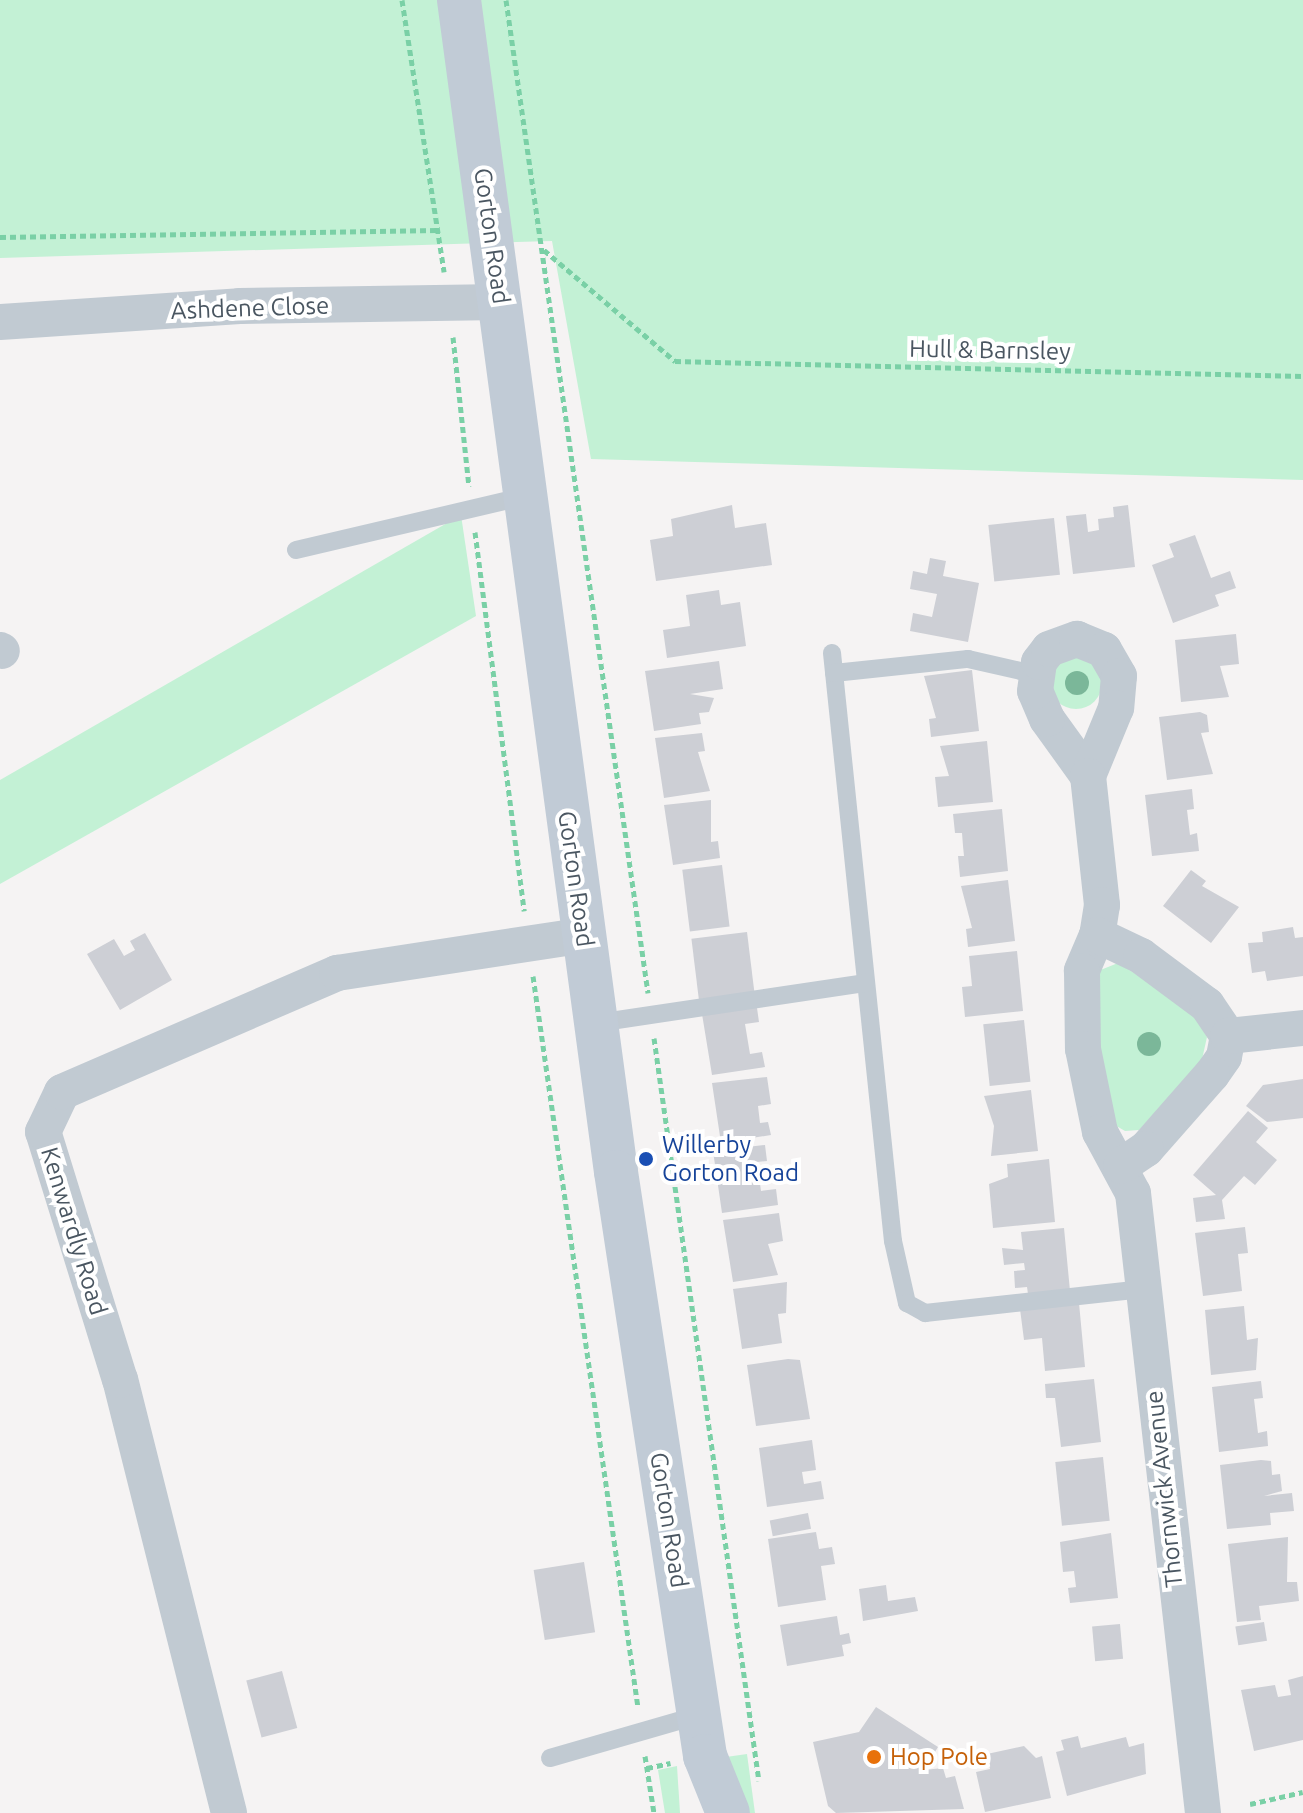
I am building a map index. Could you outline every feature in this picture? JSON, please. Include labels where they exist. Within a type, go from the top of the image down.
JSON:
[{"type":"main road","name":"Gorton Road","points":[[459,0],[528,495],[538,609],[702,1735],[698,1813]]},
{"type":"main road","name":"Gorton Road","points":[[702,1735],[744,1800]]},
{"type":"street","name":"Ashdene Close","points":[[0,322],[239,306],[501,302]]},
{"type":"street","name":"Thornwick Avenue","points":[[1088,776],[1040,707],[1034,674],[1049,649],[1077,639],[1091,641],[1114,661],[1119,691],[1088,776],[1102,905],[1097,935],[1082,971],[1083,1049],[1100,1132],[1133,1193],[1203,1813]]},
{"type":"street","name":"Kenwardly Road","points":[[229,1813],[120,1380],[43,1132],[62,1092],[337,973],[584,935]]},
{"type":"street","points":[[1097,935],[1141,956],[1207,1005],[1228,1036],[1224,1057],[1212,1074],[1146,1149],[1121,1166]]},
{"type":"street","points":[[1228,1036],[1303,1028]]},
{"type":"lane","points":[[296,550],[528,495]]},
{"type":"lane","points":[[832,653],[893,1241],[913,1310],[925,1313],[1143,1289]]},
{"type":"lane","points":[[834,673],[968,659],[1034,674]]},
{"type":"lane","points":[[597,1023],[866,983]]},
{"type":"lane","points":[[550,1758],[702,1735]]},
{"type":"path","points":[[506,0],[651,1015],[744,1800]]},
{"type":"path","points":[[0,237],[438,230]]},
{"type":"path","name":"Hull & Barnsley","points":[[544,250],[675,361],[1303,376]]},
{"type":"path","points":[[1250,1804],[1303,1792]]},
{"type":"green space","points":[[0,0],[1303,0],[1303,480],[591,459],[552,241],[0,258]]},
{"type":"green space","points":[[461,515],[476,616],[0,884],[0,780]]},
{"type":"green space","points":[[1076,657],[1094,665],[1102,683],[1094,701],[1076,709],[1058,701],[1050,683],[1058,665]]},
{"type":"green space","points":[[1118,963],[1191,1008],[1207,1037],[1201,1064],[1139,1130],[1125,1131],[1113,1124],[1095,1047],[1098,971]]},
{"type":"green space","points":[[747,1754],[755,1813],[736,1813],[726,1757]]},
{"type":"green space","points":[[677,1766],[680,1813],[665,1813],[658,1770]]},
{"type":"building","points":[[732,505],[735,528],[766,523],[772,565],[656,581],[650,540],[673,536],[671,519]]},
{"type":"building","points":[[1128,505],[1135,567],[1073,574],[1066,516],[1086,514],[1088,532],[1099,530],[1098,519],[1114,517],[1113,507]]},
{"type":"building","points":[[1054,518],[1060,575],[994,582],[988,525]]},
{"type":"building","points":[[1195,535],[1211,578],[1230,571],[1236,588],[1215,595],[1219,606],[1173,623],[1152,565],[1174,557],[1169,544]]},
{"type":"building","points":[[930,558],[946,561],[943,576],[979,583],[968,642],[910,631],[913,613],[932,617],[937,594],[910,589],[913,571],[927,574]]},
{"type":"building","points":[[719,590],[721,605],[740,602],[746,646],[667,658],[663,630],[690,626],[686,595]]},
{"type":"building","points":[[1236,634],[1239,664],[1220,666],[1229,697],[1181,702],[1175,640]]},
{"type":"building","points":[[719,661],[723,689],[690,694],[714,698],[709,712],[699,713],[701,724],[654,731],[645,671]]},
{"type":"building","points":[[972,670],[979,731],[931,737],[929,719],[936,718],[924,676]]},
{"type":"building","points":[[1200,712],[1207,715],[1209,732],[1201,733],[1213,774],[1167,780],[1159,717]]},
{"type":"building","points":[[702,733],[705,751],[698,752],[710,791],[664,798],[655,738]]},
{"type":"building","points":[[987,741],[993,802],[938,807],[935,777],[949,776],[940,746]]},
{"type":"building","points":[[1192,789],[1194,809],[1187,810],[1190,835],[1197,833],[1199,851],[1152,856],[1145,795]]},
{"type":"building","points":[[711,800],[711,842],[718,841],[720,858],[673,865],[664,805]]},
{"type":"building","points":[[1002,809],[1008,871],[960,877],[958,856],[964,856],[962,833],[955,833],[953,814]]},
{"type":"building","points":[[722,865],[730,927],[690,931],[682,870]]},
{"type":"building","points":[[1191,870],[1206,881],[1202,886],[1239,907],[1211,943],[1163,906]]},
{"type":"building","points":[[1008,880],[1015,941],[968,947],[966,929],[972,928],[961,886]]},
{"type":"building","points":[[1293,927],[1295,938],[1303,937],[1303,976],[1267,981],[1265,971],[1252,973],[1248,943],[1263,942],[1262,932]]},
{"type":"building","points":[[747,932],[754,993],[699,999],[691,939]]},
{"type":"building","points":[[145,933],[172,980],[120,1010],[87,954],[114,939],[124,956],[135,950],[130,941]]},
{"type":"building","points":[[1017,951],[1023,1011],[965,1017],[962,987],[972,986],[969,956]]},
{"type":"building","points":[[743,1007],[757,1008],[759,1022],[745,1024],[750,1054],[762,1052],[765,1067],[712,1075],[702,1014]]},
{"type":"building","points":[[1024,1020],[1030,1082],[990,1086],[983,1024]]},
{"type":"building","points":[[767,1077],[771,1104],[758,1106],[760,1123],[768,1122],[771,1135],[721,1143],[712,1083]]},
{"type":"building","points":[[1303,1079],[1303,1118],[1267,1122],[1246,1106],[1263,1085]]},
{"type":"building","points":[[1031,1090],[1038,1151],[991,1156],[994,1126],[984,1096]]},
{"type":"building","points":[[1248,1111],[1268,1128],[1256,1142],[1277,1160],[1255,1185],[1244,1176],[1222,1200],[1225,1219],[1196,1222],[1193,1198],[1216,1195],[1193,1175]]},
{"type":"building","points":[[765,1145],[767,1161],[757,1162],[761,1191],[776,1189],[778,1205],[722,1213],[713,1151]]},
{"type":"building","points":[[1049,1159],[1055,1222],[993,1228],[989,1184],[1008,1177],[1007,1164]]},
{"type":"building","points":[[779,1213],[783,1241],[768,1244],[778,1275],[733,1282],[723,1220]]},
{"type":"building","points":[[1245,1227],[1248,1253],[1238,1254],[1242,1291],[1203,1296],[1195,1233]]},
{"type":"building","points":[[1064,1228],[1070,1291],[1028,1294],[1027,1287],[1015,1288],[1014,1271],[1025,1270],[1024,1263],[1004,1265],[1002,1248],[1023,1250],[1021,1232]]},
{"type":"building","points":[[787,1282],[786,1313],[778,1314],[782,1343],[742,1349],[733,1289]]},
{"type":"building","points":[[1079,1303],[1085,1367],[1045,1371],[1042,1338],[1024,1340],[1020,1309]]},
{"type":"building","points":[[1244,1306],[1247,1340],[1258,1338],[1256,1370],[1211,1375],[1205,1310]]},
{"type":"building","points":[[800,1360],[810,1419],[756,1426],[747,1365]]},
{"type":"building","points":[[1094,1379],[1101,1442],[1061,1447],[1055,1398],[1046,1398],[1045,1384]]},
{"type":"building","points":[[1261,1381],[1263,1398],[1254,1399],[1258,1433],[1267,1431],[1268,1446],[1219,1452],[1212,1387]]},
{"type":"building","points":[[812,1440],[816,1470],[802,1472],[804,1484],[821,1481],[824,1499],[767,1507],[759,1448]]},
{"type":"building","points":[[1103,1457],[1110,1521],[1062,1526],[1055,1462]]},
{"type":"building","points":[[1271,1461],[1272,1475],[1280,1474],[1282,1491],[1264,1496],[1292,1493],[1294,1511],[1270,1513],[1271,1525],[1227,1529],[1220,1465]]},
{"type":"building","points":[[808,1513],[811,1529],[773,1536],[770,1520]]},
{"type":"building","points":[[816,1532],[819,1549],[832,1547],[835,1564],[821,1566],[826,1600],[778,1607],[768,1539]]},
{"type":"building","points":[[1111,1533],[1118,1598],[1070,1603],[1068,1588],[1076,1587],[1074,1571],[1063,1572],[1060,1542]]},
{"type":"building","points":[[1288,1537],[1287,1582],[1297,1582],[1299,1601],[1259,1606],[1261,1620],[1237,1622],[1228,1544]]},
{"type":"building","points":[[584,1562],[595,1632],[545,1640],[534,1570]]},
{"type":"building","points":[[886,1585],[888,1601],[915,1597],[918,1611],[863,1621],[859,1589]]},
{"type":"building","points":[[837,1616],[840,1635],[849,1633],[851,1643],[842,1645],[844,1656],[787,1666],[780,1625]]},
{"type":"building","points":[[1264,1622],[1267,1641],[1238,1645],[1235,1627]]},
{"type":"building","points":[[1120,1624],[1123,1659],[1095,1661],[1092,1626]]},
{"type":"building","points":[[282,1671],[297,1728],[262,1738],[246,1681]]},
{"type":"building","points":[[1303,1676],[1303,1740],[1254,1751],[1241,1690],[1275,1685],[1278,1697],[1291,1695],[1288,1680]]},
{"type":"building","name":"Hop Pole","points":[[876,1707],[938,1747],[924,1770],[943,1768],[946,1778],[955,1776],[964,1809],[836,1813],[828,1806],[813,1742],[859,1732]]},
{"type":"building","points":[[1078,1736],[1081,1748],[1126,1737],[1129,1747],[1144,1743],[1146,1774],[1067,1796],[1056,1752],[1064,1750],[1061,1740]]},
{"type":"building","points":[[1024,1746],[1036,1758],[1042,1756],[1051,1798],[985,1812],[976,1772],[990,1769],[987,1754]]},
{"type":"place","name":"Willerby Gorton Road","points":[[646,1159]]},
{"type":"place","name":"Hop Pole","points":[[874,1757]]}]
